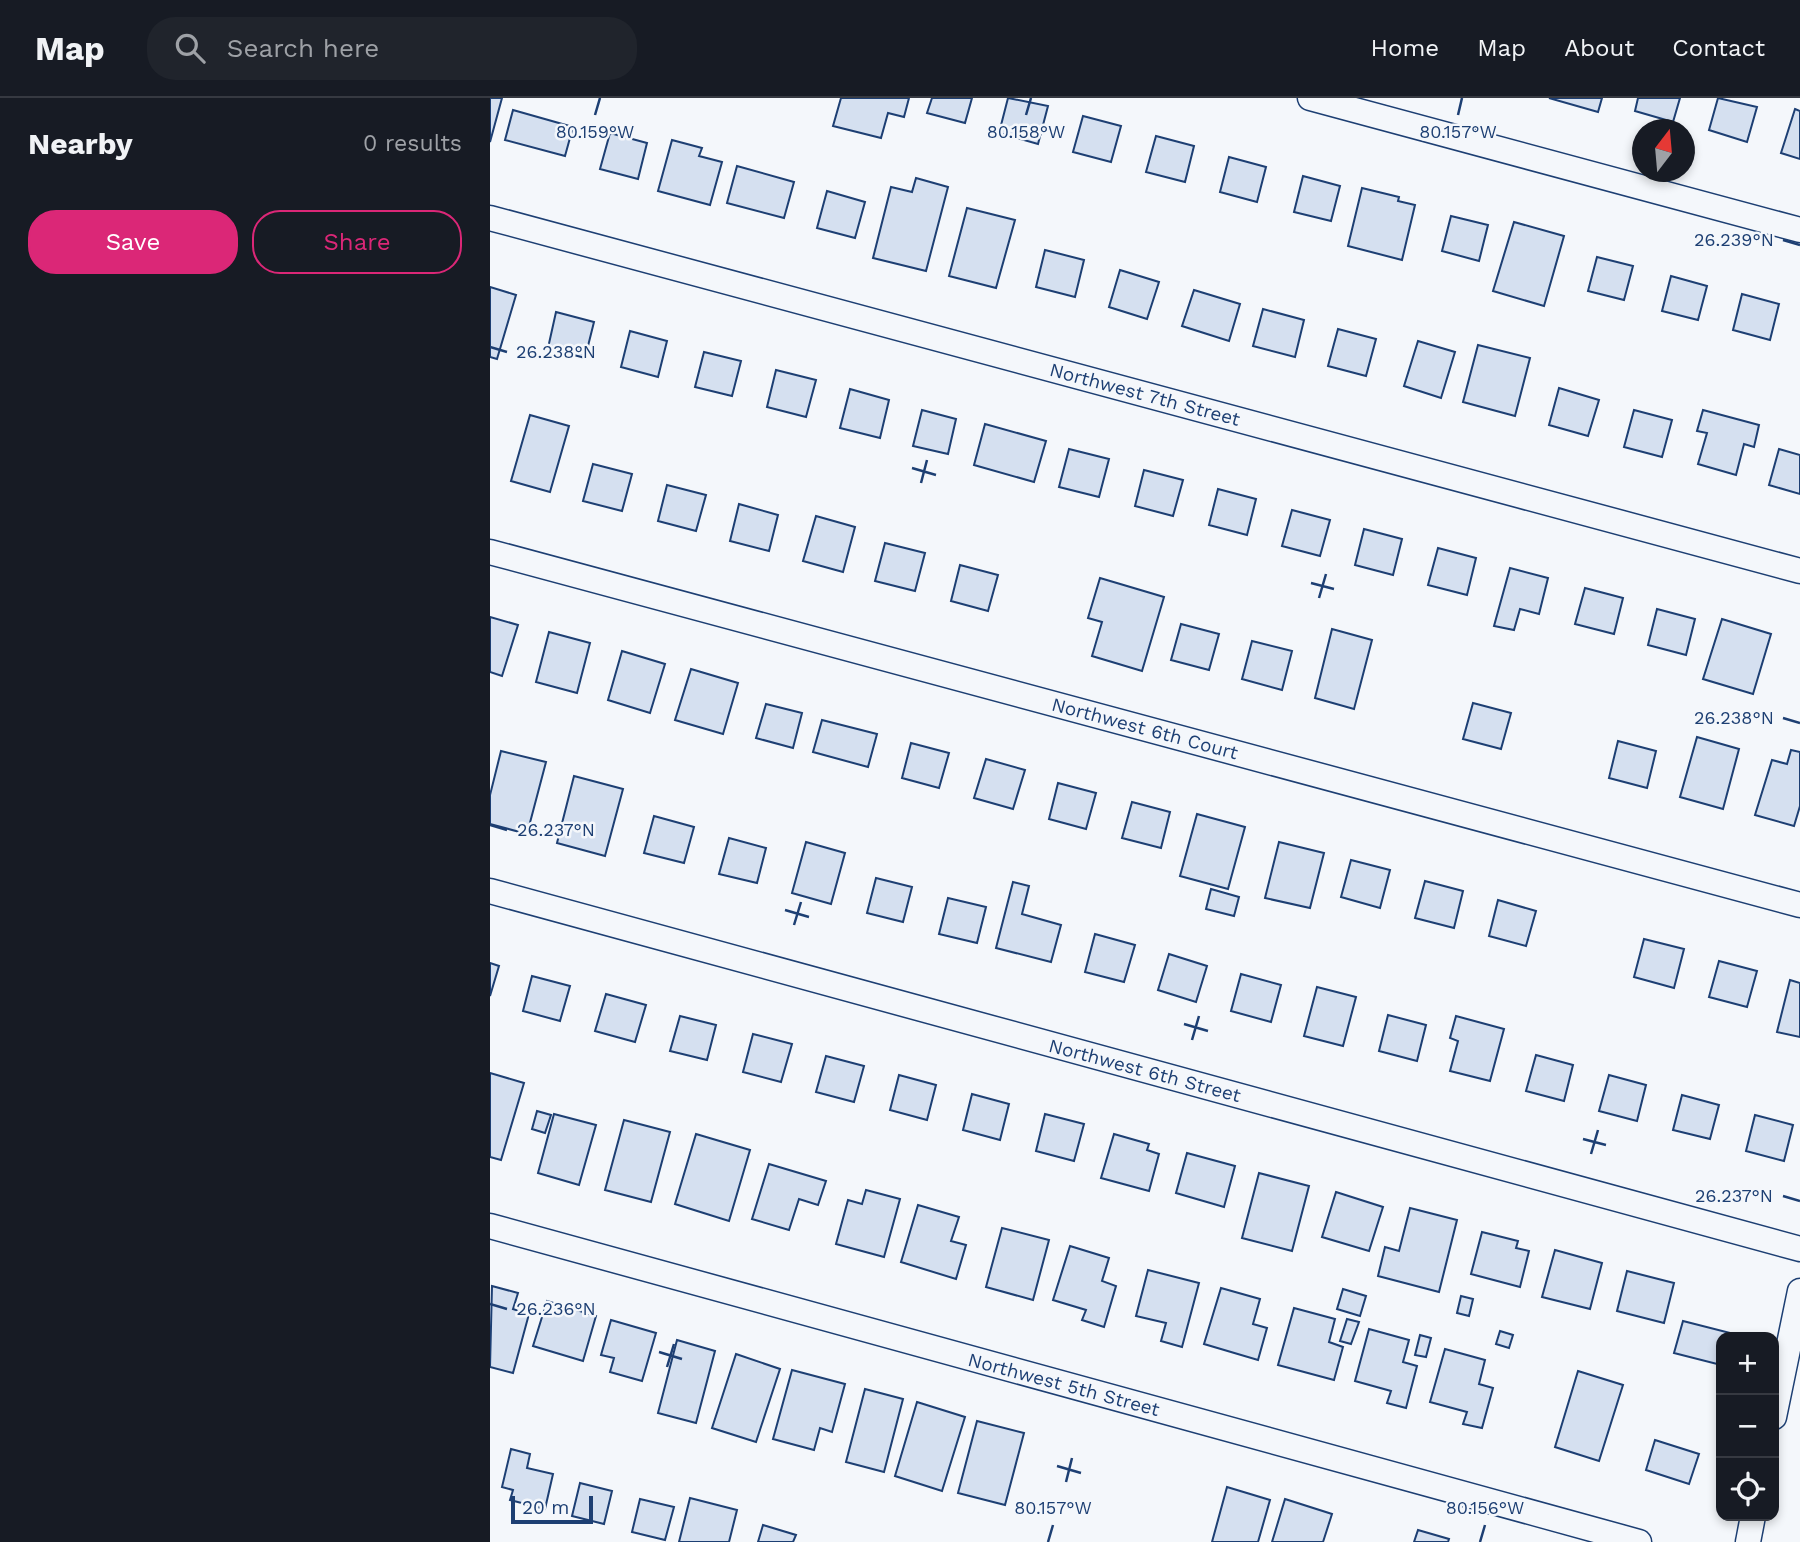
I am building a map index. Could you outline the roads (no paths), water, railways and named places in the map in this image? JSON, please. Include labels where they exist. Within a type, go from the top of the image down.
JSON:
[{"type":"street","points":[[1310,98],[1800,230]]},
{"type":"street","name":"Northwest 7th Street","points":[[490,218],[1800,571]]},
{"type":"street","name":"Northwest 6th Court","points":[[490,552],[1800,905]]},
{"type":"street","name":"Northwest 6th Street","points":[[490,891],[1800,1250]]},
{"type":"street","name":"Northwest 5th Street","points":[[490,1226],[1639,1542]]},
{"type":"street","points":[[1779,1395],[1800,1291]]},
{"type":"street","points":[[1748,1542],[1752,1521]]}]
